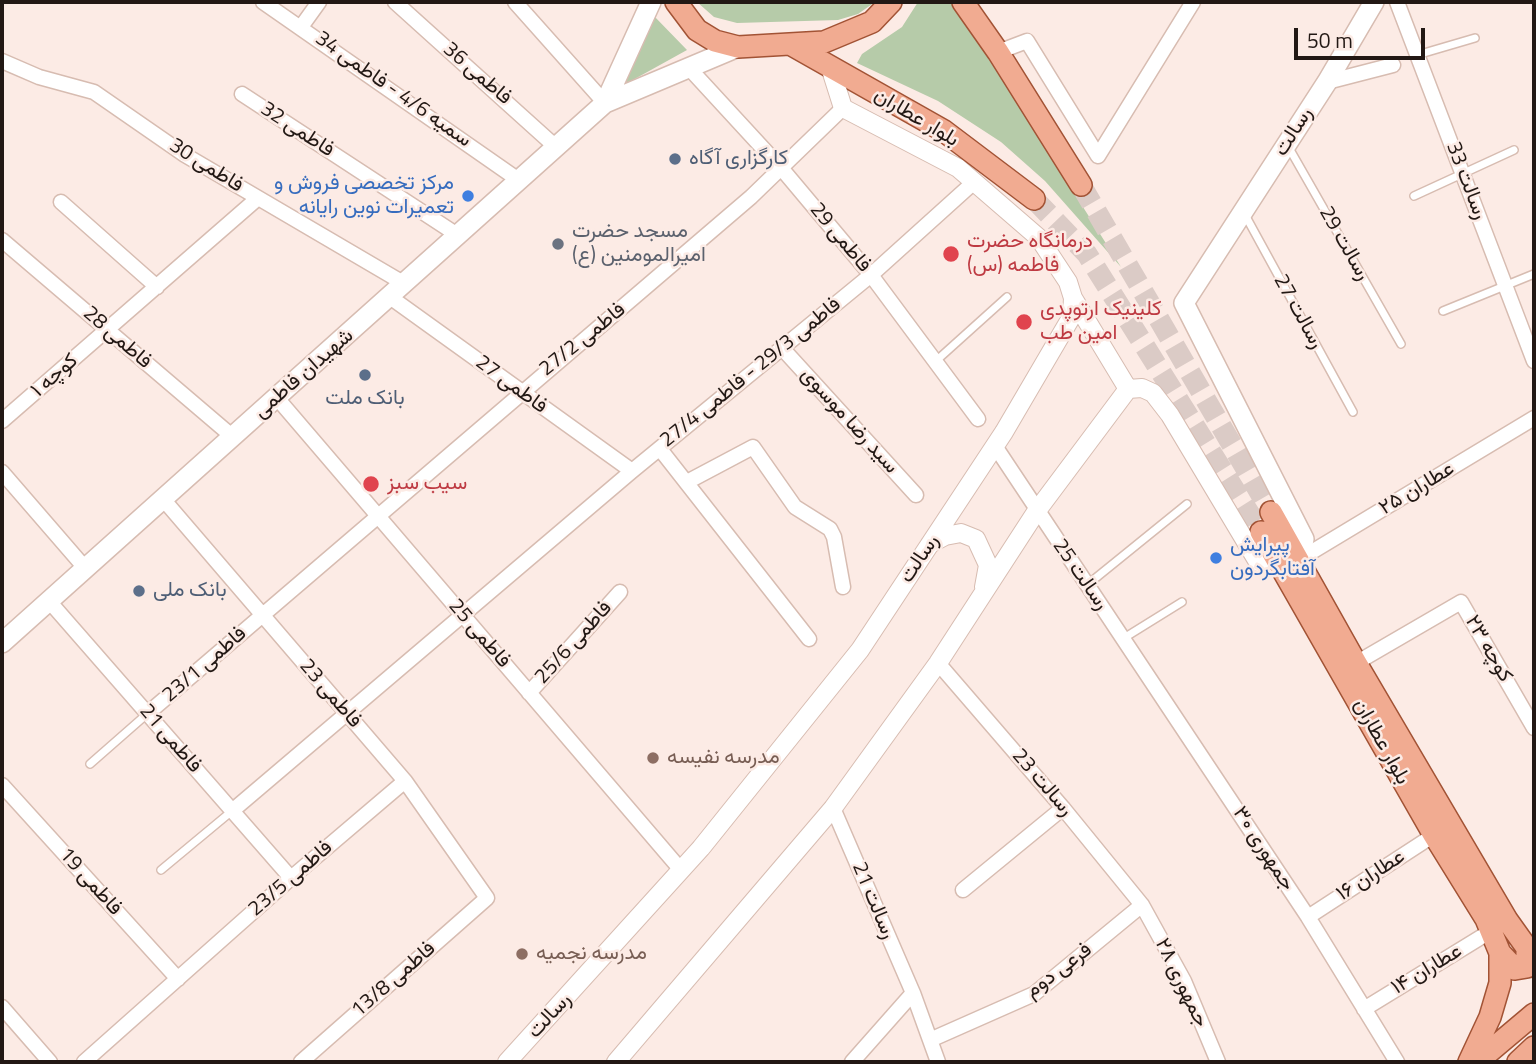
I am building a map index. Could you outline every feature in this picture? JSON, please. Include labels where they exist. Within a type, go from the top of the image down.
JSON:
[{"type":"main road","points":[[605,103],[651,2]]},
{"type":"main road","points":[[676,2],[697,30],[715,41],[738,47],[824,43],[872,22],[891,2]]},
{"type":"main road","points":[[963,2],[998,52],[1081,185]]},
{"type":"main road","name":"رسالت","points":[[1290,561],[1304,539],[1184,303],[1327,82],[1374,2]]},
{"type":"main road","name":"بلوار عطاران","points":[[792,46],[944,131],[1034,199]]},
{"type":"main road","points":[[605,103],[738,47]]},
{"type":"main road","name":"شهیدان فاطمی","points":[[2,643],[605,103]]},
{"type":"main road","name":"بلوار عطاران","points":[[1271,512],[1290,561],[1434,835],[1499,926]]},
{"type":"main road","name":"بلوار عطاران","points":[[1261,532],[1290,561],[1356,663],[1499,926],[1500,953]]},
{"type":"main road","points":[[1499,926],[1534,935]]},
{"type":"main road","points":[[1499,926],[1527,948],[1527,967],[1515,969],[1500,953]]},
{"type":"main road","points":[[1469,1062],[1490,1017],[1500,983],[1500,953]]},
{"type":"main road","points":[[1478,1062],[1532,1018]]},
{"type":"street","name":"سمیه 4/6 - فاطمی 34","points":[[263,2],[520,181]]},
{"type":"street","points":[[301,27],[319,2]]},
{"type":"street","name":"فاطمی 36","points":[[395,2],[557,148]]},
{"type":"street","points":[[514,2],[605,103]]},
{"type":"street","name":"رسالت 33","points":[[1397,2],[1534,361]]},
{"type":"street","points":[[998,52],[1027,41],[1098,156],[1190,3]]},
{"type":"street","name":"فاطمی 30","points":[[2,61],[39,77],[94,92],[185,155],[258,198],[398,291]]},
{"type":"street","points":[[1327,82],[1393,65]]},
{"type":"street","name":"فاطمی 29","points":[[689,68],[782,169],[871,275],[937,360],[978,419]]},
{"type":"street","points":[[831,69],[844,108],[958,168],[1039,238],[1068,282],[1073,299],[1128,389]]},
{"type":"street","name":"فاطمی 32","points":[[242,94],[459,236]]},
{"type":"street","name":"فاطمی 27/2","points":[[377,516],[520,392],[645,289],[782,169],[844,108]]},
{"type":"street","name":"فاطمی 29/3 - فاطمی 27/4","points":[[232,811],[632,471],[871,275],[973,183]]},
{"type":"street","name":"کوچه ۱","points":[[2,421],[258,198]]},
{"type":"street","points":[[61,202],[157,287]]},
{"type":"street","name":"فاطمی 28","points":[[6,249],[108,330],[233,437]]},
{"type":"street","name":"فاطمی 27","points":[[398,291],[520,392],[632,471]]},
{"type":"street","name":"رسالت","points":[[507,1062],[681,870],[860,650],[995,446],[1067,329],[1073,299]]},
{"type":"street","name":"سید رضا موسوی","points":[[782,348],[916,495]]},
{"type":"street","points":[[616,1062],[834,808],[939,663],[1036,512],[1128,389],[1142,388],[1153,393],[1170,415],[1258,562],[1290,561]]},
{"type":"street","name":"فاطمی 25","points":[[276,398],[681,870]]},
{"type":"street","name":"عطاران ۲۵","points":[[1290,561],[1534,418]]},
{"type":"street","name":"رسالت 25","points":[[995,446],[1036,512],[1124,638]]},
{"type":"street","points":[[687,482],[753,447],[794,507],[830,528],[843,587]]},
{"type":"street","points":[[660,449],[809,639]]},
{"type":"street","points":[[2,472],[85,569]]},
{"type":"street","name":"فاطمی 23","points":[[163,499],[405,781],[486,898]]},
{"type":"street","name":"فاطمی 23/1","points":[[147,714],[377,516]]},
{"type":"street","points":[[929,544],[945,536],[961,533],[976,539],[988,565],[982,594]]},
{"type":"street","name":"فاطمی 25/6","points":[[529,693],[620,592]]},
{"type":"street","name":"فاطمی 21","points":[[49,601],[290,878]]},
{"type":"street","name":"کوچه ۲۳","points":[[1356,663],[1461,603],[1534,728]]},
{"type":"street","name":"جمهوری ۳۰","points":[[1124,638],[1308,917],[1397,1062]]},
{"type":"street","name":"رسالت 23","points":[[939,663],[1063,807],[1142,905]]},
{"type":"street","name":"فاطمی 23/5","points":[[84,1062],[290,878],[405,781]]},
{"type":"street","name":"فاطمی 19","points":[[2,785],[178,979]]},
{"type":"street","points":[[963,890],[1063,807]]},
{"type":"street","name":"رسالت 21","points":[[834,808],[913,993],[938,1062]]},
{"type":"street","name":"عطاران ۱۶","points":[[1308,917],[1434,835]]},
{"type":"street","name":"فاطمی 13/8","points":[[301,1062],[486,898]]},
{"type":"street","name":"فرعی دوم","points":[[930,1041],[1034,994],[1142,905]]},
{"type":"street","name":"جمهوری ۲۸","points":[[1142,905],[1184,981],[1216,1062]]},
{"type":"street","name":"عطاران ۱۴","points":[[1364,1009],[1499,926]]},
{"type":"street","points":[[852,1062],[913,993]]},
{"type":"street","points":[[2,1007],[50,1062]]},
{"type":"lane","points":[[1418,55],[1475,38]]},
{"type":"lane","name":"رسالت 29","points":[[1287,144],[1401,344]]},
{"type":"lane","points":[[1414,196],[1514,150]]},
{"type":"lane","name":"رسالت 27","points":[[1244,212],[1353,412]]},
{"type":"lane","points":[[1443,312],[1534,274]]},
{"type":"lane","points":[[937,360],[1007,297]]},
{"type":"lane","points":[[1087,585],[1187,503]]},
{"type":"lane","points":[[1124,638],[1182,602]]},
{"type":"lane","points":[[90,764],[147,714]]},
{"type":"lane","points":[[161,870],[232,811]]},
{"type":"green space","points":[[697,2],[875,2],[858,14],[838,20],[737,23],[714,17]]},
{"type":"green space","points":[[918,2],[953,2],[1121,267],[1045,181],[1001,142],[938,101],[857,63],[862,54],[902,27]]},
{"type":"green space","points":[[654,16],[687,50],[622,86]]},
{"type":"tunnel","points":[[1081,185],[1271,512]]},
{"type":"tunnel","points":[[1034,199],[1087,254],[1261,532]]},
{"type":"place","name":"کارگزاری آگاه","points":[[675,159]]},
{"type":"place","name":"مرکز تخصصی فروش و تعمیرات نوین رایانه","points":[[468,196]]},
{"type":"place","name":"مسجد حضرت امیرالمومنین (ع)","points":[[558,244]]},
{"type":"place","name":"درمانگاه حضرت فاطمه (س)","points":[[951,254]]},
{"type":"place","name":"کلینیک ارتوپدی امین طب","points":[[1024,322]]},
{"type":"place","name":"بانک ملت","points":[[365,375]]},
{"type":"place","name":"سیب سبز","points":[[371,484]]},
{"type":"place","name":"پیرایش آفتابگردون","points":[[1216,558]]},
{"type":"place","name":"بانک ملی","points":[[139,591]]},
{"type":"place","name":"مدرسه نفیسه","points":[[653,758]]},
{"type":"place","name":"مدرسه نجمیه","points":[[522,954]]}]
